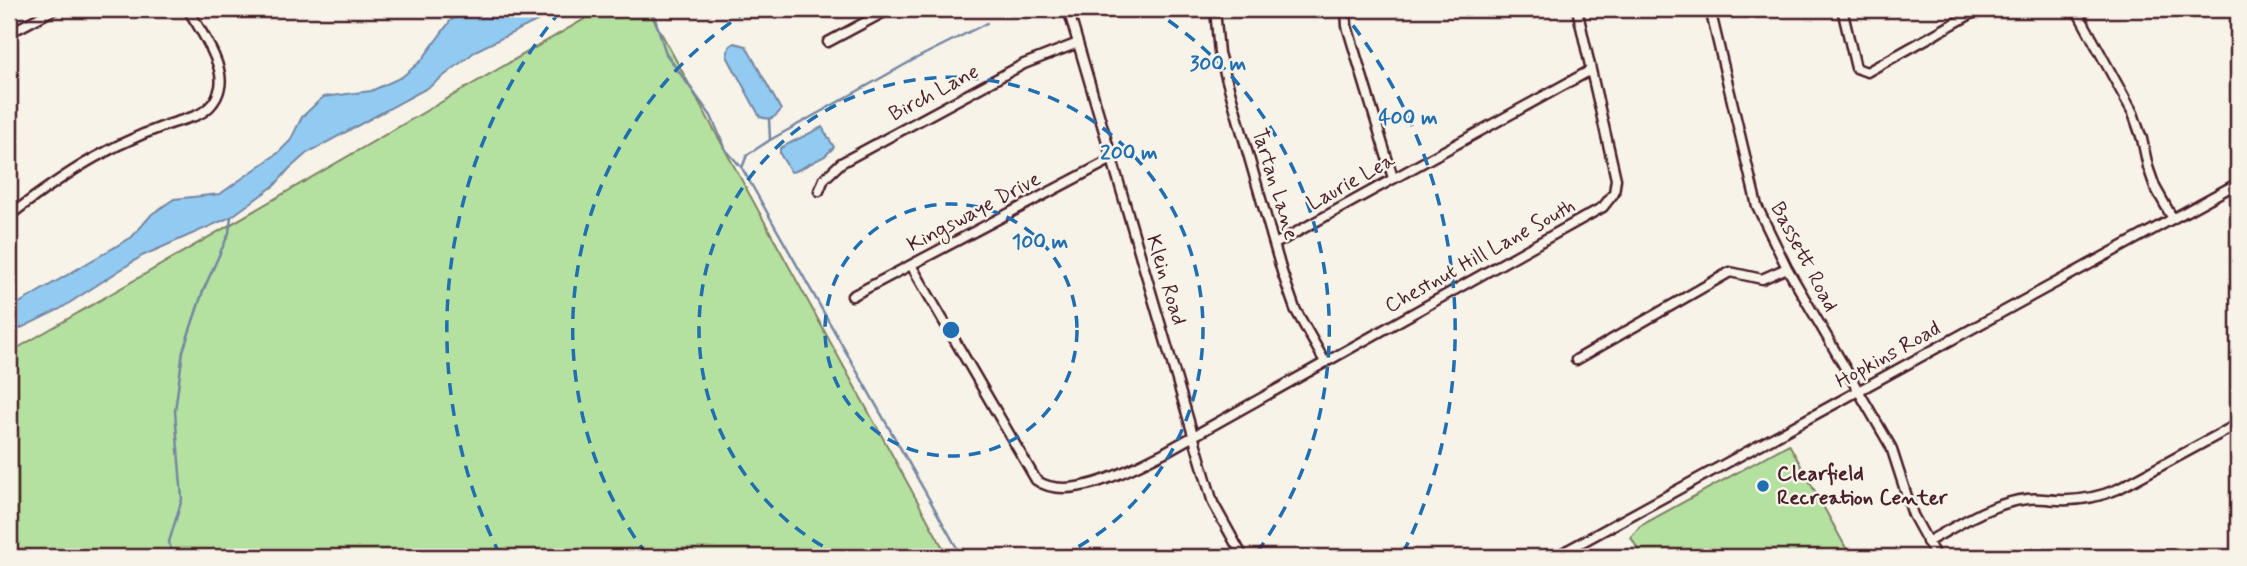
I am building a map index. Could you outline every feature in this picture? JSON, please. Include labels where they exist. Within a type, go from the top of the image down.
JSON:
[{"type":"street","points":[[19,28],[55,9]]},
{"type":"street","points":[[9,216],[93,157],[146,131],[197,115],[212,105],[220,88],[220,69],[188,9]]},
{"type":"street","points":[[828,42],[890,9]]},
{"type":"street","name":"Klein Road","points":[[1068,9],[1213,503],[1243,557]]},
{"type":"street","name":"Tartan Lane","points":[[1215,9],[1219,53],[1295,309],[1325,362]]},
{"type":"street","points":[[1346,9],[1347,26],[1393,178]]},
{"type":"street","name":"Chestnut Hill Lane South","points":[[911,265],[1032,476],[1042,485],[1057,489],[1104,480],[1194,436],[1603,207],[1614,193],[1616,179],[1577,9]]},
{"type":"street","name":"Bassett Road","points":[[1710,9],[1757,205],[1787,268],[1895,456],[1913,515],[1936,557]]},
{"type":"street","points":[[1842,9],[1856,68],[1867,72],[1980,9]]},
{"type":"street","points":[[2076,9],[2133,113],[2155,187],[2173,219]]},
{"type":"street","name":"Birch Lane","points":[[820,191],[824,178],[841,163],[1024,64],[1078,43]]},
{"type":"street","name":"Laurie Lea","points":[[1275,244],[1591,70]]},
{"type":"street","name":"Kingswaye Drive","points":[[852,296],[1112,159]]},
{"type":"street","name":"Hopkins Road","points":[[1555,557],[2238,183]]},
{"type":"street","points":[[1576,360],[1730,272],[1762,279],[1787,268]]},
{"type":"street","points":[[1927,542],[1990,507],[2027,499],[2074,500],[2118,489],[2238,424]]},
{"type":"green space","points":[[594,9],[648,9],[948,557],[9,557],[9,353],[593,14]]},
{"type":"green space","name":"Clearfield Recreation Center","points":[[1789,444],[1851,557],[1642,557],[1631,537],[1640,526]]},
{"type":"water","points":[[553,9],[539,20],[477,50],[431,86],[307,153],[275,185],[231,217],[142,256],[60,309],[9,334],[9,309],[132,237],[152,214],[174,199],[220,194],[278,153],[290,141],[302,117],[323,97],[371,91],[402,77],[421,61],[451,20],[467,12]]},
{"type":"water","points":[[734,43],[746,46],[781,110],[774,117],[760,117],[727,56],[729,47]]},
{"type":"water","points":[[822,127],[834,147],[825,156],[791,172],[780,154],[780,148]]},
{"type":"waterway","points":[[652,9],[666,54],[711,116],[726,150],[742,168]]},
{"type":"waterway","points":[[962,557],[742,168],[747,155],[770,140],[915,59],[987,23]]},
{"type":"waterway","points":[[769,119],[770,140]]},
{"type":"waterway","points":[[173,557],[169,542],[182,499],[175,411],[183,351],[203,291],[229,233],[231,217]]},
{"type":"place","name":"Clearfield Recreation Center","points":[[1763,486]]}]
